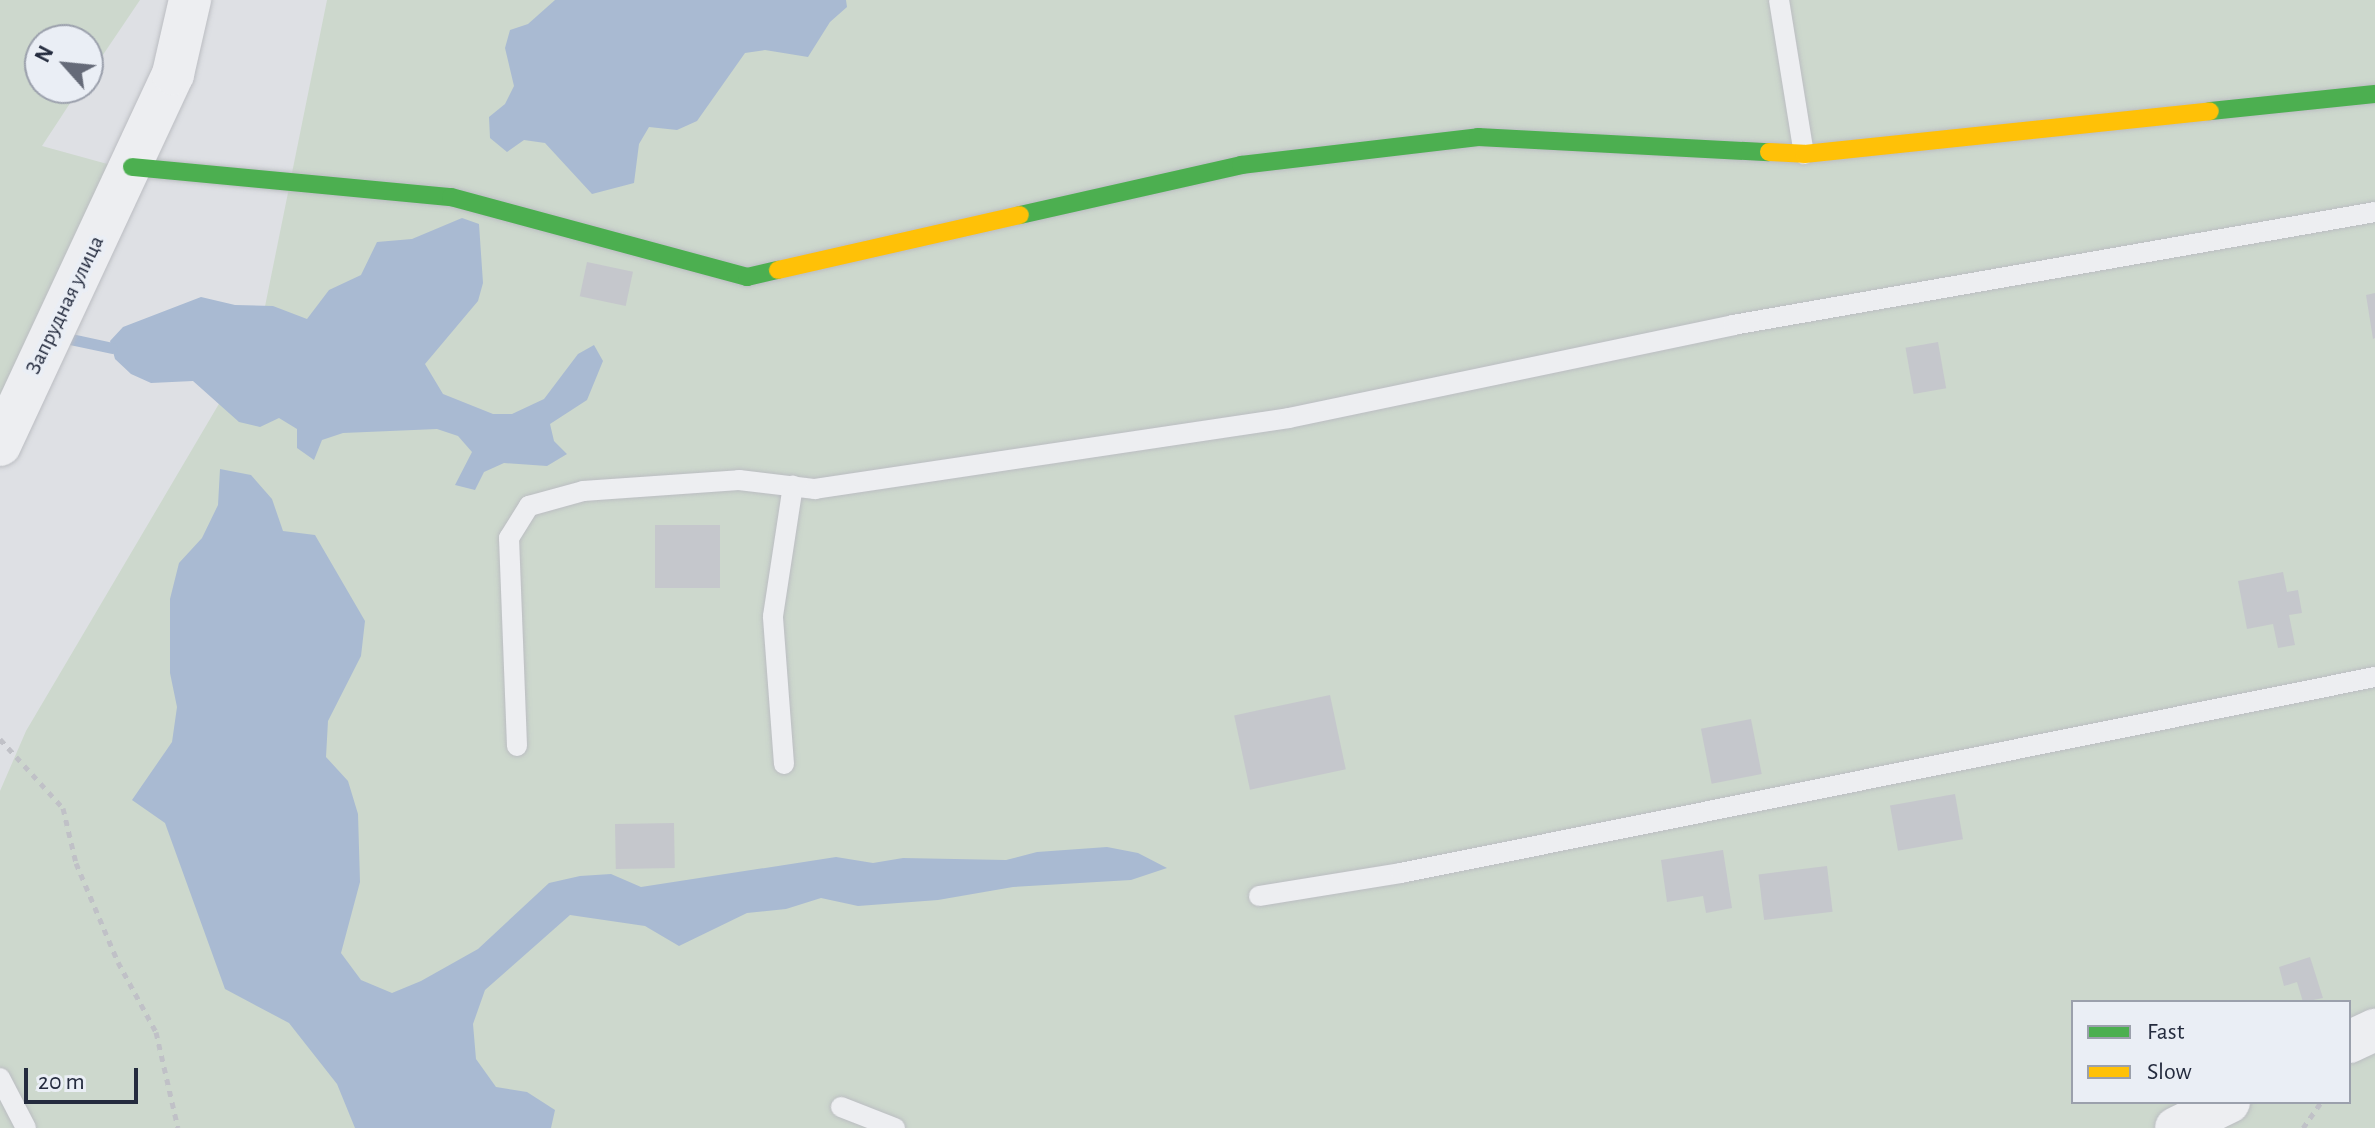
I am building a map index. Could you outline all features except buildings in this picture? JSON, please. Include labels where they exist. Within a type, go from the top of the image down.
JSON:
[{"type":"street","name":"Запрудная улица","points":[[0,445],[173,74],[190,0]]},
{"type":"street","points":[[132,167],[451,197],[747,277],[1241,165],[1478,137],[1804,154],[2375,94]]},
{"type":"street","points":[[2351,1041],[2375,1030]]},
{"type":"street","points":[[2176,1128],[2225,1104]]},
{"type":"lane","points":[[1779,0],[1804,154]]},
{"type":"lane","points":[[517,746],[509,538],[529,506],[583,491],[739,480],[815,489],[1289,418],[1733,325],[2375,212]]},
{"type":"lane","points":[[784,764],[773,616],[793,486]]},
{"type":"lane","points":[[1259,896],[1416,870],[2375,677]]},
{"type":"lane","points":[[0,1078],[26,1128]]},
{"type":"lane","points":[[841,1107],[895,1128]]},
{"type":"path","points":[[0,739],[63,808],[76,863],[118,962],[156,1032],[178,1128]]},
{"type":"path","points":[[2303,1128],[2320,1104]]},
{"type":"shaded area","points":[[0,0],[140,0],[104,53],[104,24],[24,24],[24,104],[70,104],[42,146],[111,165],[0,400]]},
{"type":"shaded area","points":[[327,0],[2375,0],[2375,1128],[0,1128],[0,791],[26,731],[259,336]]},
{"type":"water","points":[[555,0],[846,0],[847,7],[830,22],[808,57],[765,50],[745,53],[697,121],[677,130],[649,127],[639,144],[634,183],[592,194],[545,143],[524,140],[507,152],[490,138],[489,117],[505,104],[514,86],[505,48],[510,30],[528,24]]},
{"type":"water","points":[[462,218],[479,224],[483,283],[478,301],[425,364],[443,394],[493,414],[512,414],[544,399],[578,354],[594,345],[603,361],[587,400],[550,424],[554,441],[567,454],[547,466],[504,463],[484,472],[475,490],[455,485],[472,452],[458,436],[437,429],[343,433],[322,440],[314,460],[297,448],[297,429],[279,418],[260,427],[239,422],[193,381],[151,383],[131,374],[115,359],[110,341],[123,327],[201,297],[235,305],[273,306],[307,319],[329,290],[361,275],[377,242],[412,239]]},
{"type":"water","points":[[220,469],[251,475],[272,499],[283,531],[315,535],[365,621],[361,656],[328,721],[326,757],[348,781],[358,814],[360,882],[341,953],[361,980],[392,993],[421,981],[478,949],[549,883],[580,876],[611,874],[641,887],[836,857],[873,863],[903,858],[1006,860],[1037,852],[1107,847],[1138,853],[1167,868],[1131,880],[1013,887],[938,900],[858,906],[821,898],[786,909],[747,913],[679,946],[645,926],[570,915],[485,990],[473,1024],[476,1059],[496,1087],[527,1092],[555,1110],[551,1128],[355,1128],[337,1084],[289,1023],[225,989],[165,823],[132,800],[172,742],[177,707],[170,673],[170,599],[179,563],[202,538],[218,505]]},
{"type":"waterway","points":[[61,337],[112,348]]},
{"type":"traffic: fast","points":[[2210,111],[2375,94]]},
{"type":"traffic: fast","points":[[1020,215],[1241,165],[1478,137],[1769,152]]},
{"type":"traffic: fast","points":[[132,167],[451,197],[747,277],[778,270]]},
{"type":"traffic: slow","points":[[1769,152],[1804,154],[2210,111]]},
{"type":"traffic: slow","points":[[778,270],[1020,215]]}]
